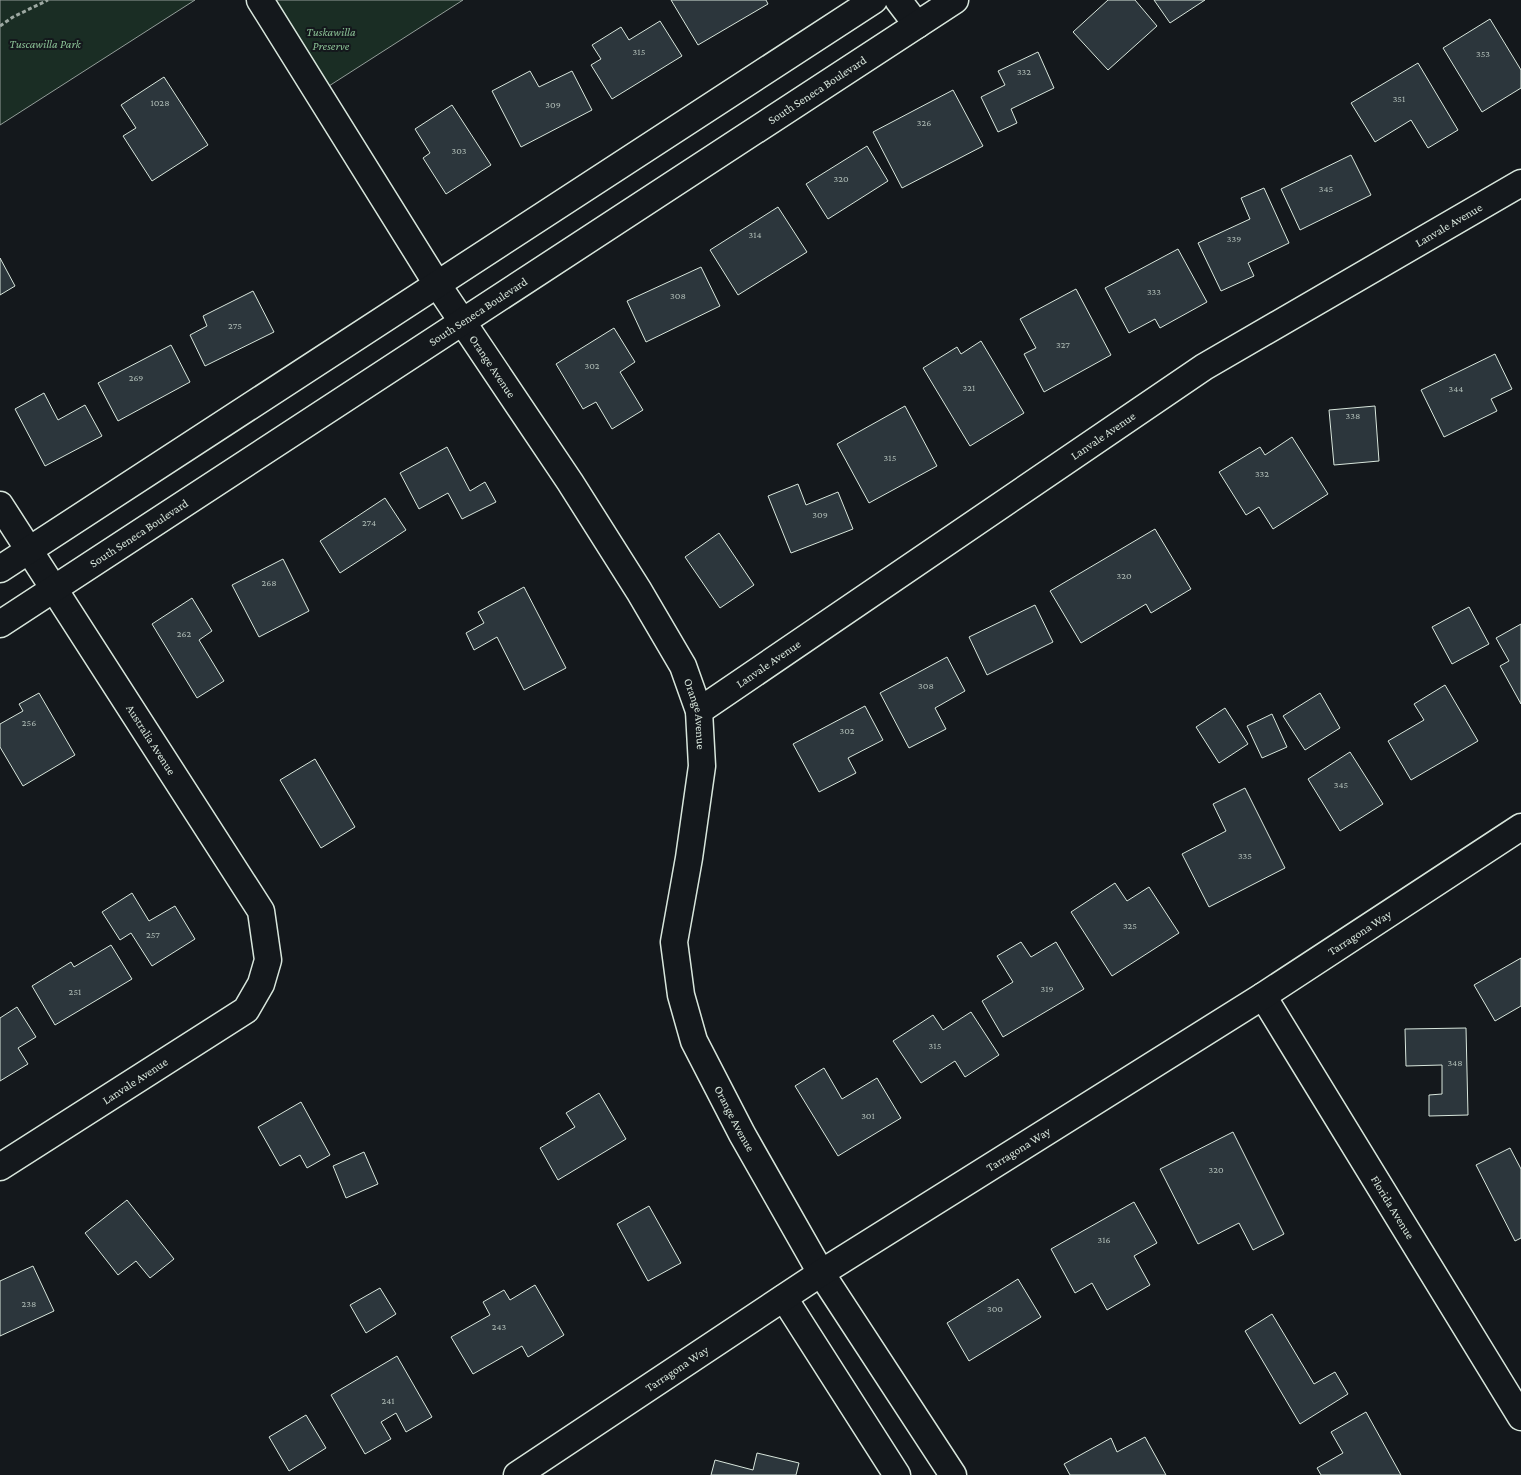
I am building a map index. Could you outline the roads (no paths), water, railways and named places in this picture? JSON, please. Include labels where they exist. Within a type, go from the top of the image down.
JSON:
[{"type":"street","name":"Orange Avenue","points":[[260,0],[437,284],[570,482],[639,591],[683,666],[699,711],[702,766],[689,858],[674,942],[681,995],[694,1041],[742,1134],[822,1273],[953,1475]]},
{"type":"street","points":[[0,569],[874,0]]},
{"type":"street","points":[[898,0],[917,25]]},
{"type":"street","name":"South Seneca Boulevard","points":[[0,624],[956,0]]},
{"type":"street","name":"Lanvale Avenue","points":[[699,711],[1204,367],[1521,183]]},
{"type":"street","name":"Australia Avenue","points":[[0,505],[261,910],[268,960],[260,984]]},
{"type":"street","name":"Tarragona Way","points":[[517,1475],[822,1273],[1264,996],[1521,827]]},
{"type":"street","name":"Lanvale Avenue","points":[[0,1167],[246,1010],[260,984]]},
{"type":"street","name":"Florida Avenue","points":[[1264,996],[1521,1417]]},
{"type":"street","points":[[784,1298],[897,1475]]},
{"type":"park label","name":"Tuskawilla Preserve","points":[[331,39]]},
{"type":"park label","name":"Tuscawilla Park","points":[[45,44]]}]
